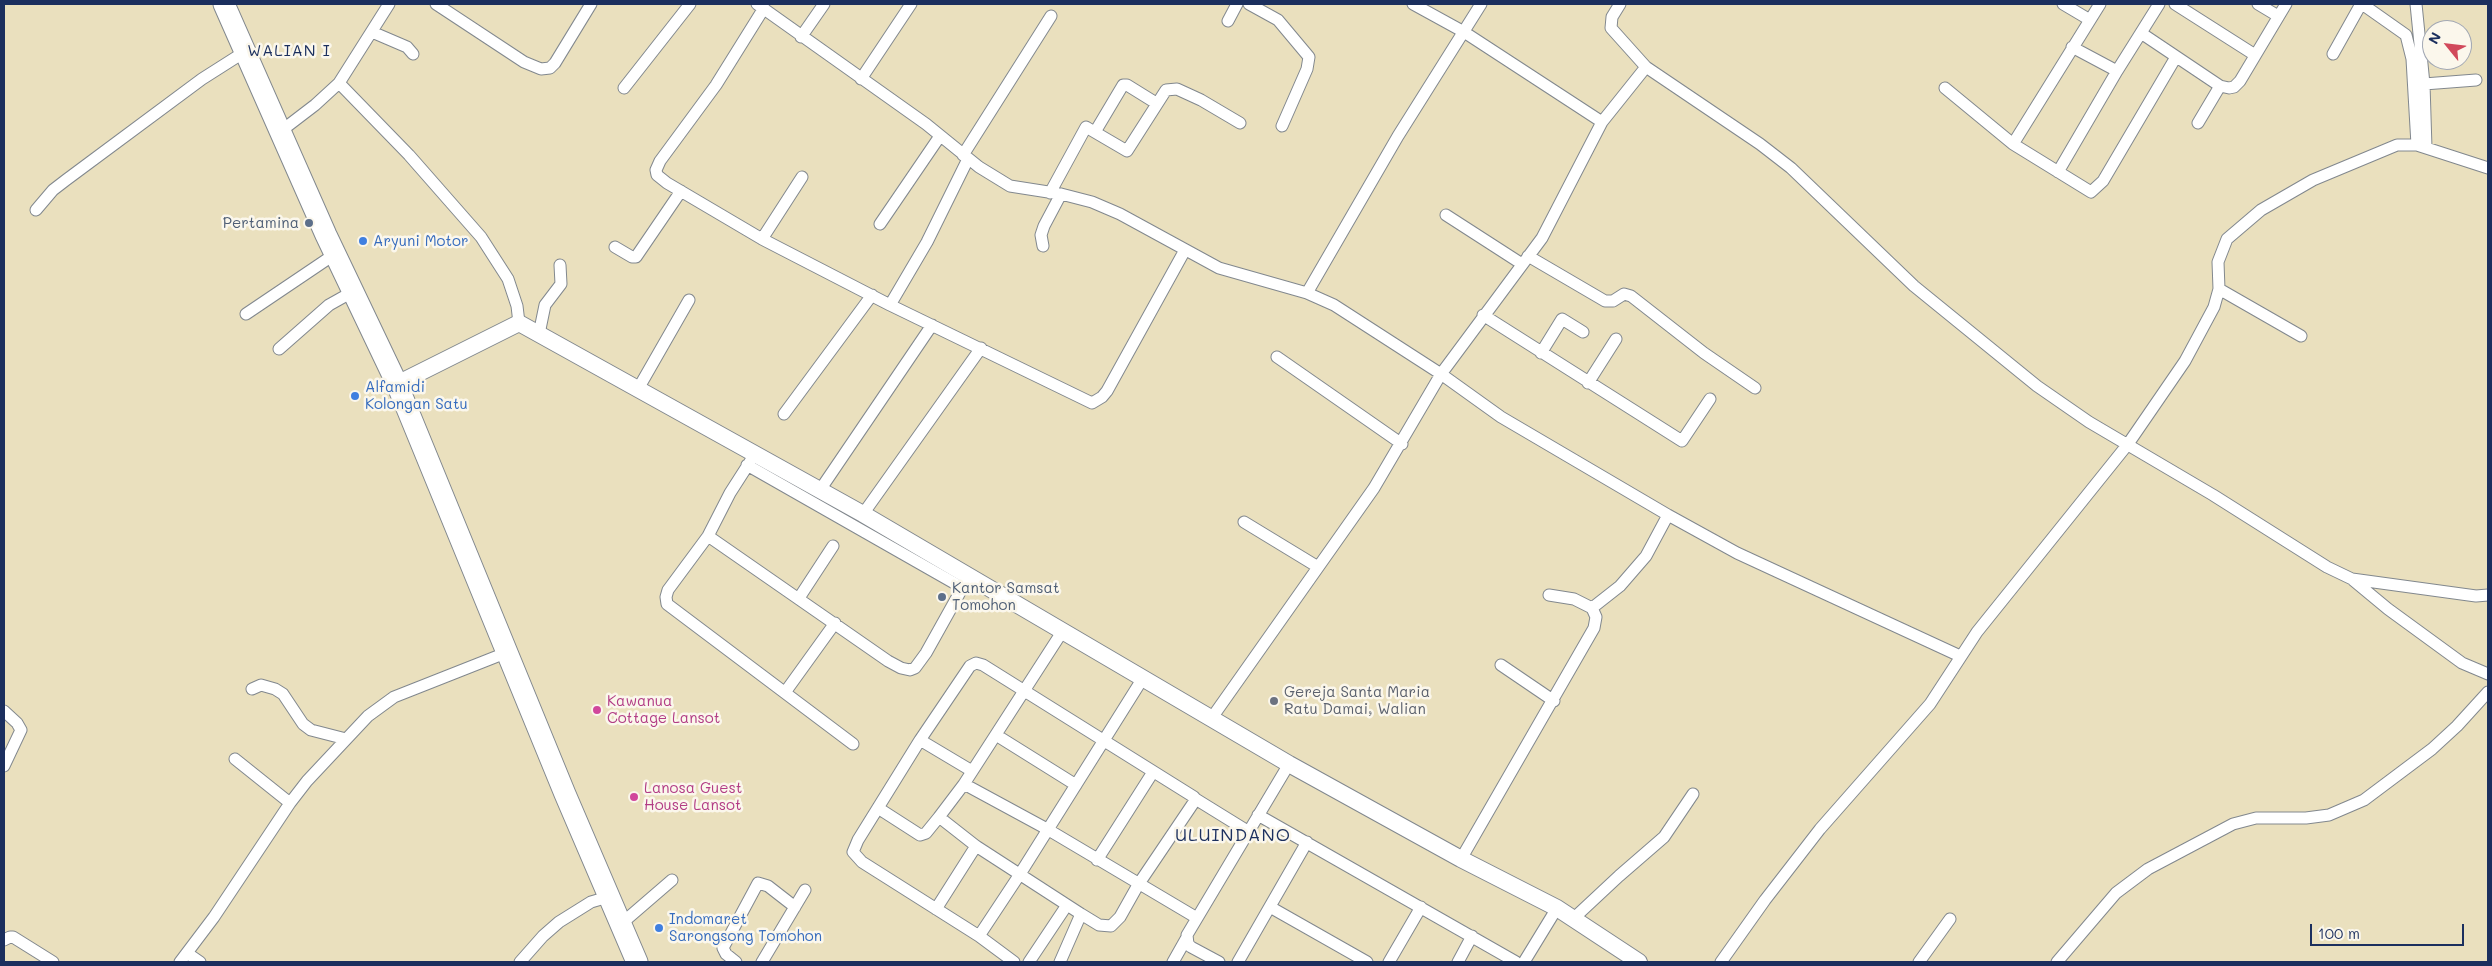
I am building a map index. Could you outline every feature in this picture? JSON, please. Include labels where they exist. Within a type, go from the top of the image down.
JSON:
[{"type":"highway","points":[[224,4],[335,254],[397,384],[608,897],[637,962]]},
{"type":"street","points":[[280,131],[315,106],[339,83],[389,4]]},
{"type":"street","points":[[436,4],[524,62],[541,70],[550,68],[555,63],[591,4]]},
{"type":"street","points":[[624,88],[690,4]]},
{"type":"street","points":[[801,37],[824,4]]},
{"type":"street","points":[[861,79],[911,4]]},
{"type":"street","points":[[1228,21],[1237,4]]},
{"type":"street","points":[[1249,4],[1278,20],[1309,57],[1307,69],[1282,126]]},
{"type":"street","points":[[1307,293],[1398,136],[1481,4]]},
{"type":"street","points":[[1620,4],[1612,17],[1611,28],[1646,67],[1760,144],[1791,168],[1914,286],[2037,386],[2089,422],[2128,444],[2327,567],[2352,579],[2388,609],[2462,663],[2488,674]]},
{"type":"street","points":[[2063,4],[2090,20]]},
{"type":"street","points":[[2013,144],[2100,4]]},
{"type":"street","points":[[2058,172],[2116,71],[2159,4]]},
{"type":"street","points":[[2175,4],[2255,55]]},
{"type":"street","points":[[2258,4],[2278,16]]},
{"type":"street","points":[[2141,33],[2220,86],[2234,87],[2286,4]]},
{"type":"street","points":[[2333,54],[2361,4],[2380,9],[2406,35],[2412,59],[2421,147]]},
{"type":"street","points":[[2416,4],[2424,84],[2421,147]]},
{"type":"street","points":[[1419,5],[1602,122]]},
{"type":"street","points":[[1185,250],[1107,390],[1097,401],[1083,400],[762,240],[681,192],[660,178],[656,170],[716,85],[761,6],[966,157],[1010,186],[1092,202],[1120,214],[1225,270],[1307,293],[1334,305],[1441,374],[1501,417],[1668,515],[1737,553],[1960,656]]},
{"type":"street","points":[[890,305],[927,242],[966,157],[1051,16]]},
{"type":"street","points":[[372,32],[407,47],[413,54]]},
{"type":"street","points":[[2406,35],[2418,32]]},
{"type":"street","points":[[2072,47],[2116,71]]},
{"type":"street","points":[[36,210],[53,190],[66,180],[202,79],[246,51]]},
{"type":"street","points":[[1946,88],[2013,144],[2091,192],[2096,190],[2176,57]]},
{"type":"street","points":[[1211,719],[1374,488],[1402,444],[1441,374],[1525,260],[1562,202],[1602,122],[1646,67]]},
{"type":"street","points":[[2424,84],[2476,80]]},
{"type":"street","points":[[339,83],[409,155],[481,237],[508,279],[517,306],[519,323]]},
{"type":"street","points":[[1095,132],[1123,85],[1128,85],[1156,103]]},
{"type":"street","points":[[2198,123],[2220,86]]},
{"type":"street","points":[[1043,246],[1041,234],[1056,194],[1086,127],[1127,151],[1166,90],[1177,89],[1201,100],[1240,123]]},
{"type":"street","points":[[880,224],[940,136]]},
{"type":"street","points":[[1721,962],[1765,900],[1820,829],[1930,704],[1960,656],[2128,444],[2185,360],[2208,320],[2220,289],[2218,262],[2227,239],[2261,210],[2313,180],[2397,145],[2421,147],[2488,168]]},
{"type":"street","points":[[762,240],[802,176]]},
{"type":"street","points":[[615,247],[632,257],[636,257],[681,192]]},
{"type":"street","points":[[1446,215],[1525,260],[1606,301],[1613,300],[1624,294],[1631,296],[1704,353],[1755,388]]},
{"type":"street","points":[[246,314],[335,254]]},
{"type":"street","points":[[539,334],[545,305],[561,284],[560,265]]},
{"type":"street","points":[[2220,289],[2301,336]]},
{"type":"street","points":[[279,349],[323,310],[354,291]]},
{"type":"street","points":[[784,414],[872,295]]},
{"type":"street","points":[[638,389],[689,300]]},
{"type":"street","points":[[1484,315],[1682,442],[1710,399]]},
{"type":"street","points":[[1541,353],[1562,320],[1583,332]]},
{"type":"street","points":[[519,323],[638,389],[751,459],[966,582],[1062,632],[1289,764],[1461,859],[1557,908],[1639,962]]},
{"type":"street","points":[[397,384],[519,323]]},
{"type":"street","points":[[820,490],[932,325]]},
{"type":"street","points":[[1588,383],[1616,339]]},
{"type":"street","points":[[864,514],[981,348]]},
{"type":"street","points":[[1277,357],[1402,444]]},
{"type":"street","points":[[751,459],[820,490],[864,514],[966,582]]},
{"type":"street","points":[[751,459],[708,536],[668,590],[667,604],[786,691],[853,744]]},
{"type":"street","points":[[1592,608],[1620,586],[1646,556],[1668,515]]},
{"type":"street","points":[[1244,522],[1318,567]]},
{"type":"street","points":[[708,536],[888,661],[910,670],[915,668],[923,657],[966,582]]},
{"type":"street","points":[[799,598],[833,546]]},
{"type":"street","points":[[2352,579],[2476,596],[2488,595]]},
{"type":"street","points":[[1461,859],[1554,701],[1594,628],[1596,617],[1592,608],[1574,599],[1549,595]]},
{"type":"street","points":[[786,691],[835,623]]},
{"type":"street","points":[[878,808],[920,835],[926,833],[964,784],[1062,632]]},
{"type":"street","points":[[180,962],[214,917],[290,802],[368,716],[394,698],[508,652]]},
{"type":"street","points":[[1014,962],[979,936],[855,857],[854,848],[878,808],[920,740],[973,663],[983,665],[1249,832]]},
{"type":"street","points":[[1501,665],[1554,701]]},
{"type":"street","points":[[979,936],[1143,678]]},
{"type":"street","points":[[252,689],[260,685],[275,689],[283,694],[303,724],[311,730],[346,739]]},
{"type":"street","points":[[2057,962],[2116,893],[2148,869],[2233,824],[2256,818],[2306,818],[2329,815],[2364,800],[2432,749],[2457,726],[2488,692]]},
{"type":"street","points":[[4,711],[17,723],[21,730],[4,766]]},
{"type":"street","points":[[996,735],[1076,785]]},
{"type":"street","points":[[920,740],[972,772]]},
{"type":"street","points":[[235,758],[290,802]]},
{"type":"street","points":[[1173,962],[1197,918],[1289,764]]},
{"type":"street","points":[[1097,860],[1153,772]]},
{"type":"street","points":[[964,784],[1048,829],[1138,885],[1197,918]]},
{"type":"street","points":[[1574,918],[1618,876],[1664,838],[1693,794]]},
{"type":"street","points":[[939,817],[976,846],[1081,914],[1099,924],[1111,926],[1120,917],[1138,885],[1194,798]]},
{"type":"street","points":[[1258,815],[1516,962]]},
{"type":"street","points":[[1238,962],[1307,842]]},
{"type":"street","points":[[936,909],[976,846]]},
{"type":"street","points":[[620,924],[672,880]]},
{"type":"street","points":[[736,962],[726,954],[723,948],[758,883],[768,886],[795,907]]},
{"type":"street","points":[[762,962],[805,890]]},
{"type":"street","points":[[520,962],[543,936],[559,922],[591,902],[608,897]]},
{"type":"street","points":[[1029,962],[1067,905]]},
{"type":"street","points":[[1270,907],[1367,962]]},
{"type":"street","points":[[1389,962],[1421,908]]},
{"type":"street","points":[[1524,962],[1557,908]]},
{"type":"street","points":[[1060,962],[1081,914]]},
{"type":"street","points":[[1919,962],[1950,919]]},
{"type":"street","points":[[6,935],[22,942],[53,962]]},
{"type":"street","points":[[1458,962],[1472,936]]},
{"type":"street","points":[[1186,939],[1191,947],[1219,962]]},
{"type":"street","points":[[187,953],[200,962]]},
{"type":"place","name":"Pertamina","points":[[309,223]]},
{"type":"place","name":"Aryuni Motor","points":[[363,241]]},
{"type":"place","name":"Alfamidi Kolongan Satu","points":[[355,396]]},
{"type":"place","name":"Kantor Samsat Tomohon","points":[[942,597]]},
{"type":"place","name":"Gereja Santa Maria Ratu Damai, Walian","points":[[1274,701]]},
{"type":"place","name":"Kawanua Cottage Lansot","points":[[597,710]]},
{"type":"place","name":"Lanosa Guest House Lansot","points":[[634,797]]},
{"type":"place","name":"Indomaret Sarongsong Tomohon","points":[[659,928]]},
{"type":"district","name":"WALIAN I","points":[[289,51]]},
{"type":"district","name":"ULUINDANO","points":[[1233,835]]}]
